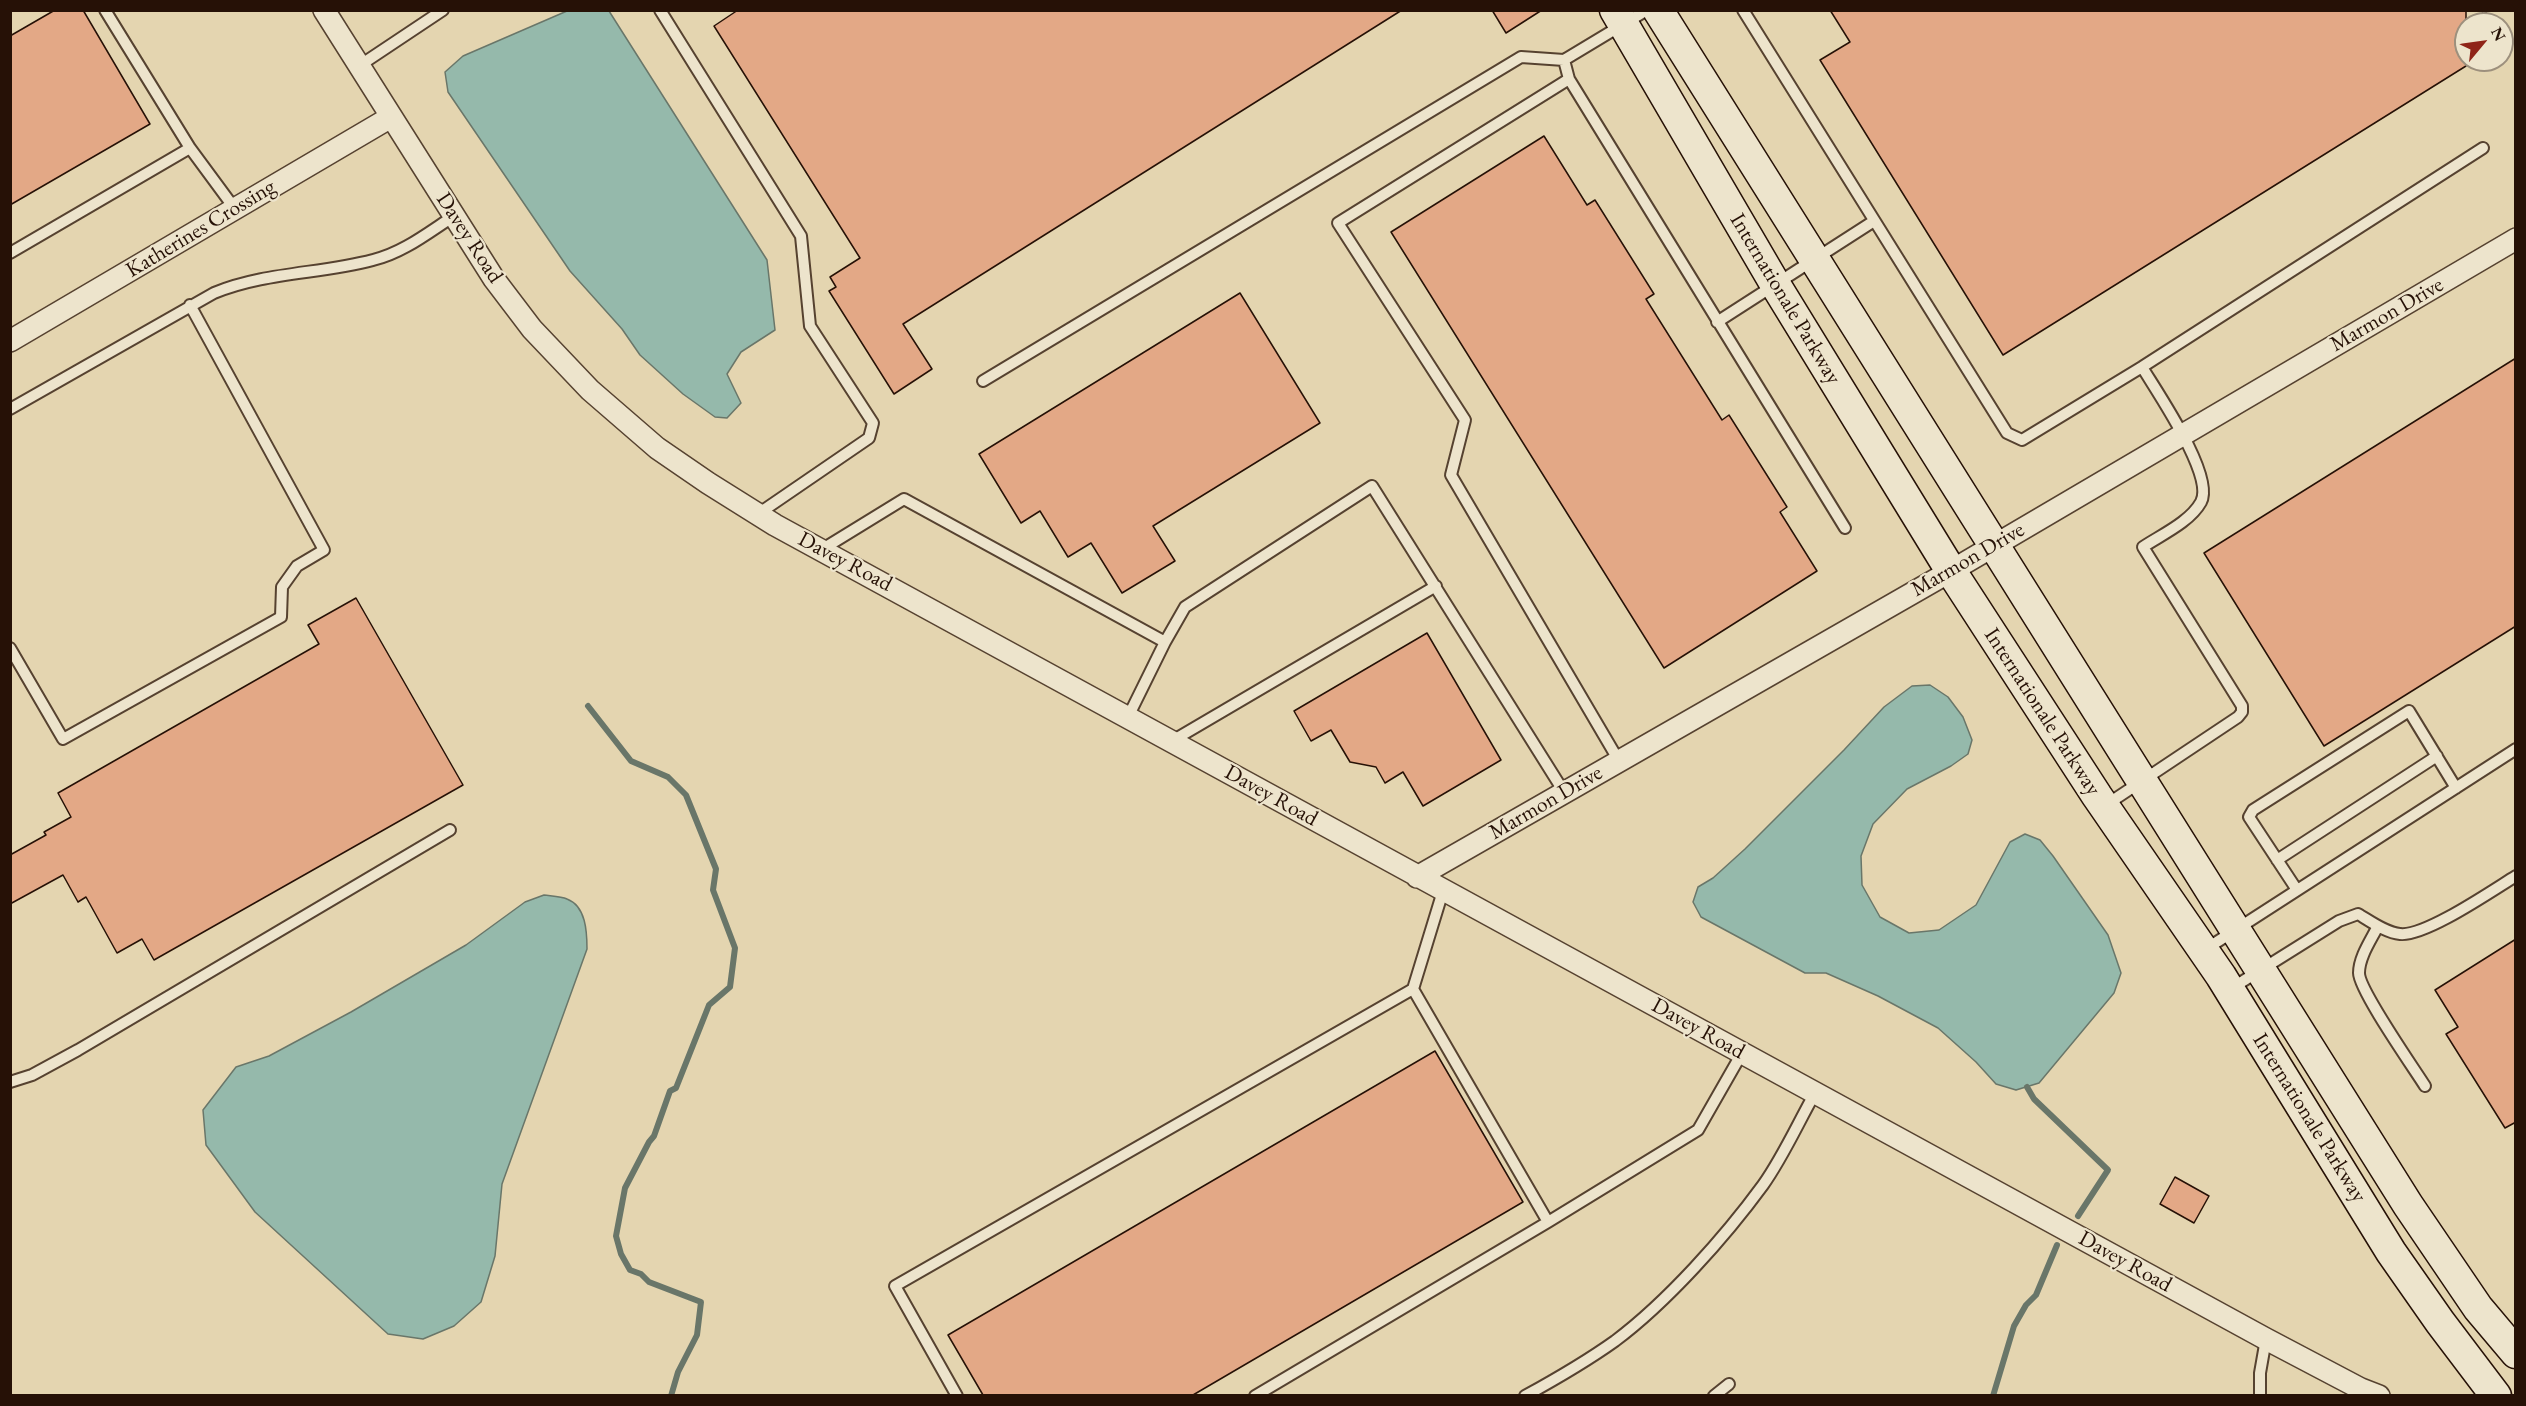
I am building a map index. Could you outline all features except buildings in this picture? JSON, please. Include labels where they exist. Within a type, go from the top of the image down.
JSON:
[{"type":"street","name":"Davey Road","points":[[324,10],[494,279],[526,321],[591,390],[657,448],[758,514],[821,549],[1417,877],[2366,1393]]},
{"type":"street","name":"Internationale Parkway","points":[[1658,10],[2408,1205],[2478,1308],[2516,1353]]},
{"type":"street","name":"Internationale Parkway","points":[[1628,15],[1776,285],[1951,570],[2104,807],[2229,990],[2391,1252],[2440,1322],[2496,1395]]},
{"type":"street","name":"Katherines Crossing","points":[[10,341],[391,117]]},
{"type":"street","name":"Marmon Drive","points":[[1417,877],[1951,570],[2516,239]]},
{"type":"lane","points":[[105,10],[190,148],[235,209]]},
{"type":"lane","points":[[419,10],[426,22]]},
{"type":"lane","points":[[359,66],[443,10]]},
{"type":"lane","points":[[660,10],[801,236],[810,326],[873,423],[869,438],[758,514]]},
{"type":"lane","points":[[1743,10],[2007,433],[2022,440],[2142,367],[2483,148]]},
{"type":"lane","points":[[983,381],[1521,57],[1564,60],[1628,15]]},
{"type":"lane","points":[[1564,60],[1569,79],[1845,528]]},
{"type":"lane","points":[[1569,79],[1338,223],[1465,420],[1451,475],[1619,761]]},
{"type":"lane","points":[[10,253],[190,148]]},
{"type":"lane","points":[[10,409],[190,305],[229,287],[249,281],[374,260],[414,242],[454,216]]},
{"type":"lane","points":[[1717,322],[1874,221]]},
{"type":"lane","points":[[10,648],[63,739],[281,617],[282,587],[297,566],[324,550],[190,305]]},
{"type":"lane","points":[[2104,807],[2238,717],[2242,712],[2242,706],[2143,547],[2188,517],[2202,501],[2204,490],[2203,477],[2182,435],[2142,367]]},
{"type":"lane","points":[[1128,717],[1185,607],[1372,486],[1564,792]]},
{"type":"lane","points":[[821,549],[904,499],[1165,642]]},
{"type":"lane","points":[[1172,741],[1436,586]]},
{"type":"lane","points":[[2297,890],[2249,817],[2253,810],[2409,711],[2456,788]]},
{"type":"lane","points":[[2203,951],[2516,749]]},
{"type":"lane","points":[[2277,860],[2437,756]]},
{"type":"lane","points":[[10,1082],[32,1075],[78,1050],[450,830]]},
{"type":"lane","points":[[2229,990],[2339,921],[2358,915],[2400,934],[2418,930],[2456,914],[2516,876]]},
{"type":"lane","points":[[957,1395],[895,1286],[1413,989],[1443,891]]},
{"type":"lane","points":[[2378,926],[2360,966],[2359,976],[2367,994],[2425,1086]]},
{"type":"lane","points":[[1413,989],[1548,1222]]},
{"type":"lane","points":[[1255,1395],[1548,1222],[1698,1130],[1742,1053]]},
{"type":"lane","points":[[1525,1395],[1557,1378],[1614,1341],[1641,1320],[1705,1255],[1764,1183],[1815,1093]]},
{"type":"lane","points":[[2260,1395],[2260,1373],[2266,1339]]},
{"type":"lane","points":[[1714,1395],[1729,1384]]},
{"type":"shaded area","points":[[567,11],[609,11],[767,260],[775,330],[741,352],[727,374],[741,403],[727,418],[715,417],[683,394],[640,355],[622,329],[570,271],[448,92],[445,72],[463,56]]},
{"type":"shaded area","points":[[1930,685],[1948,697],[1963,717],[1972,740],[1968,754],[1951,766],[1907,789],[1873,824],[1861,856],[1862,885],[1880,917],[1909,933],[1939,930],[1976,905],[2010,842],[2025,834],[2040,840],[2108,935],[2121,973],[2114,993],[2039,1083],[2016,1090],[1996,1084],[1976,1062],[1938,1028],[1878,996],[1826,973],[1805,973],[1701,917],[1693,902],[1698,887],[1713,878],[1745,849],[1884,707],[1912,686]]},
{"type":"shaded area","points":[[544,895],[565,898],[578,907],[586,928],[587,949],[502,1184],[495,1256],[481,1302],[454,1326],[423,1339],[388,1334],[255,1212],[206,1145],[203,1110],[236,1067],[269,1056],[351,1012],[466,945],[525,902]]},
{"type":"waterway","points":[[588,706],[631,761],[668,777],[686,795],[716,869],[713,890],[735,948],[730,987],[709,1005],[676,1088],[670,1091],[654,1136],[625,1188],[616,1236],[621,1254],[630,1270],[641,1274],[649,1282],[701,1302],[697,1335],[678,1372],[671,1396]]},
{"type":"waterway","points":[[2027,1087],[2034,1099],[2108,1170],[2078,1216]]},
{"type":"waterway","points":[[1993,1396],[2014,1326],[2026,1305],[2036,1295],[2057,1245]]}]
